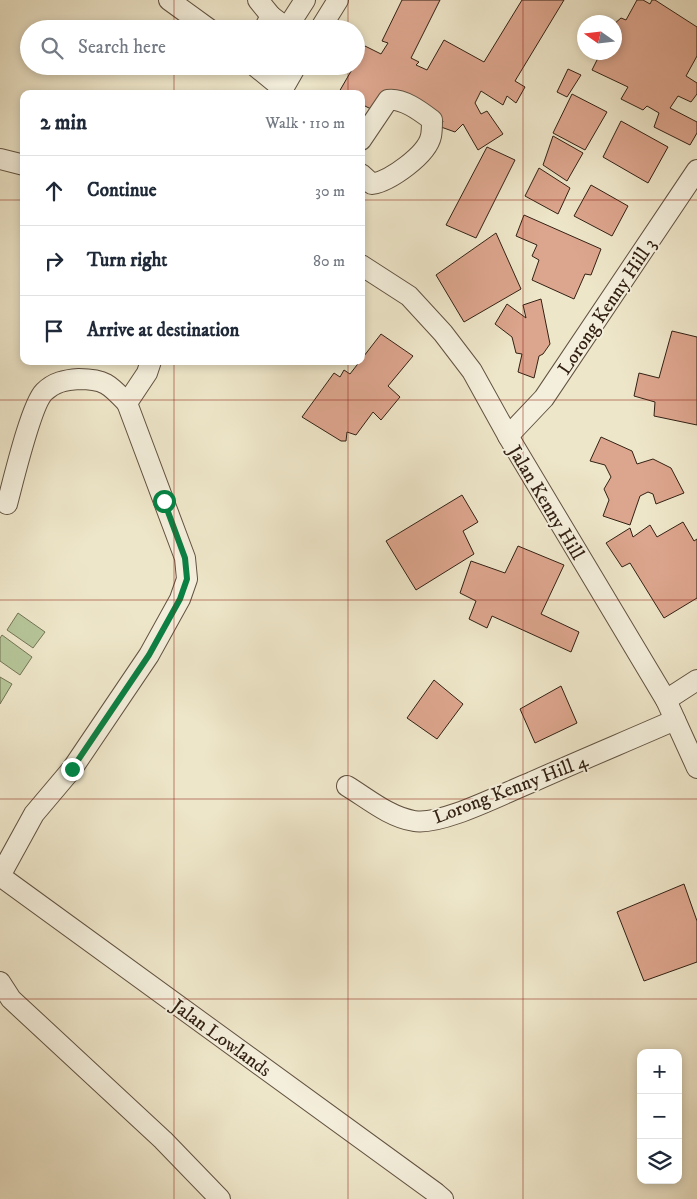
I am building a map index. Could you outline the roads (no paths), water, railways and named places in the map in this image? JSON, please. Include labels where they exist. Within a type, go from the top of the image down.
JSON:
[{"type":"street","points":[[171,0],[197,20]]},
{"type":"street","points":[[258,0],[267,20]]},
{"type":"street","points":[[292,20],[304,0]]},
{"type":"street","points":[[326,20],[338,0]]},
{"type":"street","points":[[264,75],[280,90]]},
{"type":"street","points":[[282,90],[291,75]]},
{"type":"street","points":[[365,134],[388,100],[393,99],[421,111],[432,120],[431,137],[423,152],[382,182],[372,184],[365,178]]},
{"type":"street","points":[[0,159],[20,164]]},
{"type":"street","name":"Lorong Kenny Hill 3","points":[[508,436],[544,398],[697,170]]},
{"type":"street","name":"Jalan Kenny Hill","points":[[365,268],[409,296],[443,333],[472,370],[508,436],[666,700],[697,768]]},
{"type":"street","points":[[127,403],[149,365]]},
{"type":"street","points":[[0,876],[34,814],[72,769],[149,655],[180,599],[187,579],[185,558],[137,427],[127,403],[108,384],[95,379],[56,382],[42,393],[33,414],[7,504]]},
{"type":"street","points":[[666,700],[697,680]]},
{"type":"street","name":"Lorong Kenny Hill 4","points":[[347,786],[398,817],[415,821],[436,819],[491,799],[675,720]]},
{"type":"street","name":"Jalan Lowlands","points":[[0,876],[443,1199]]},
{"type":"street","points":[[0,982],[11,999],[163,1140],[220,1199]]}]
